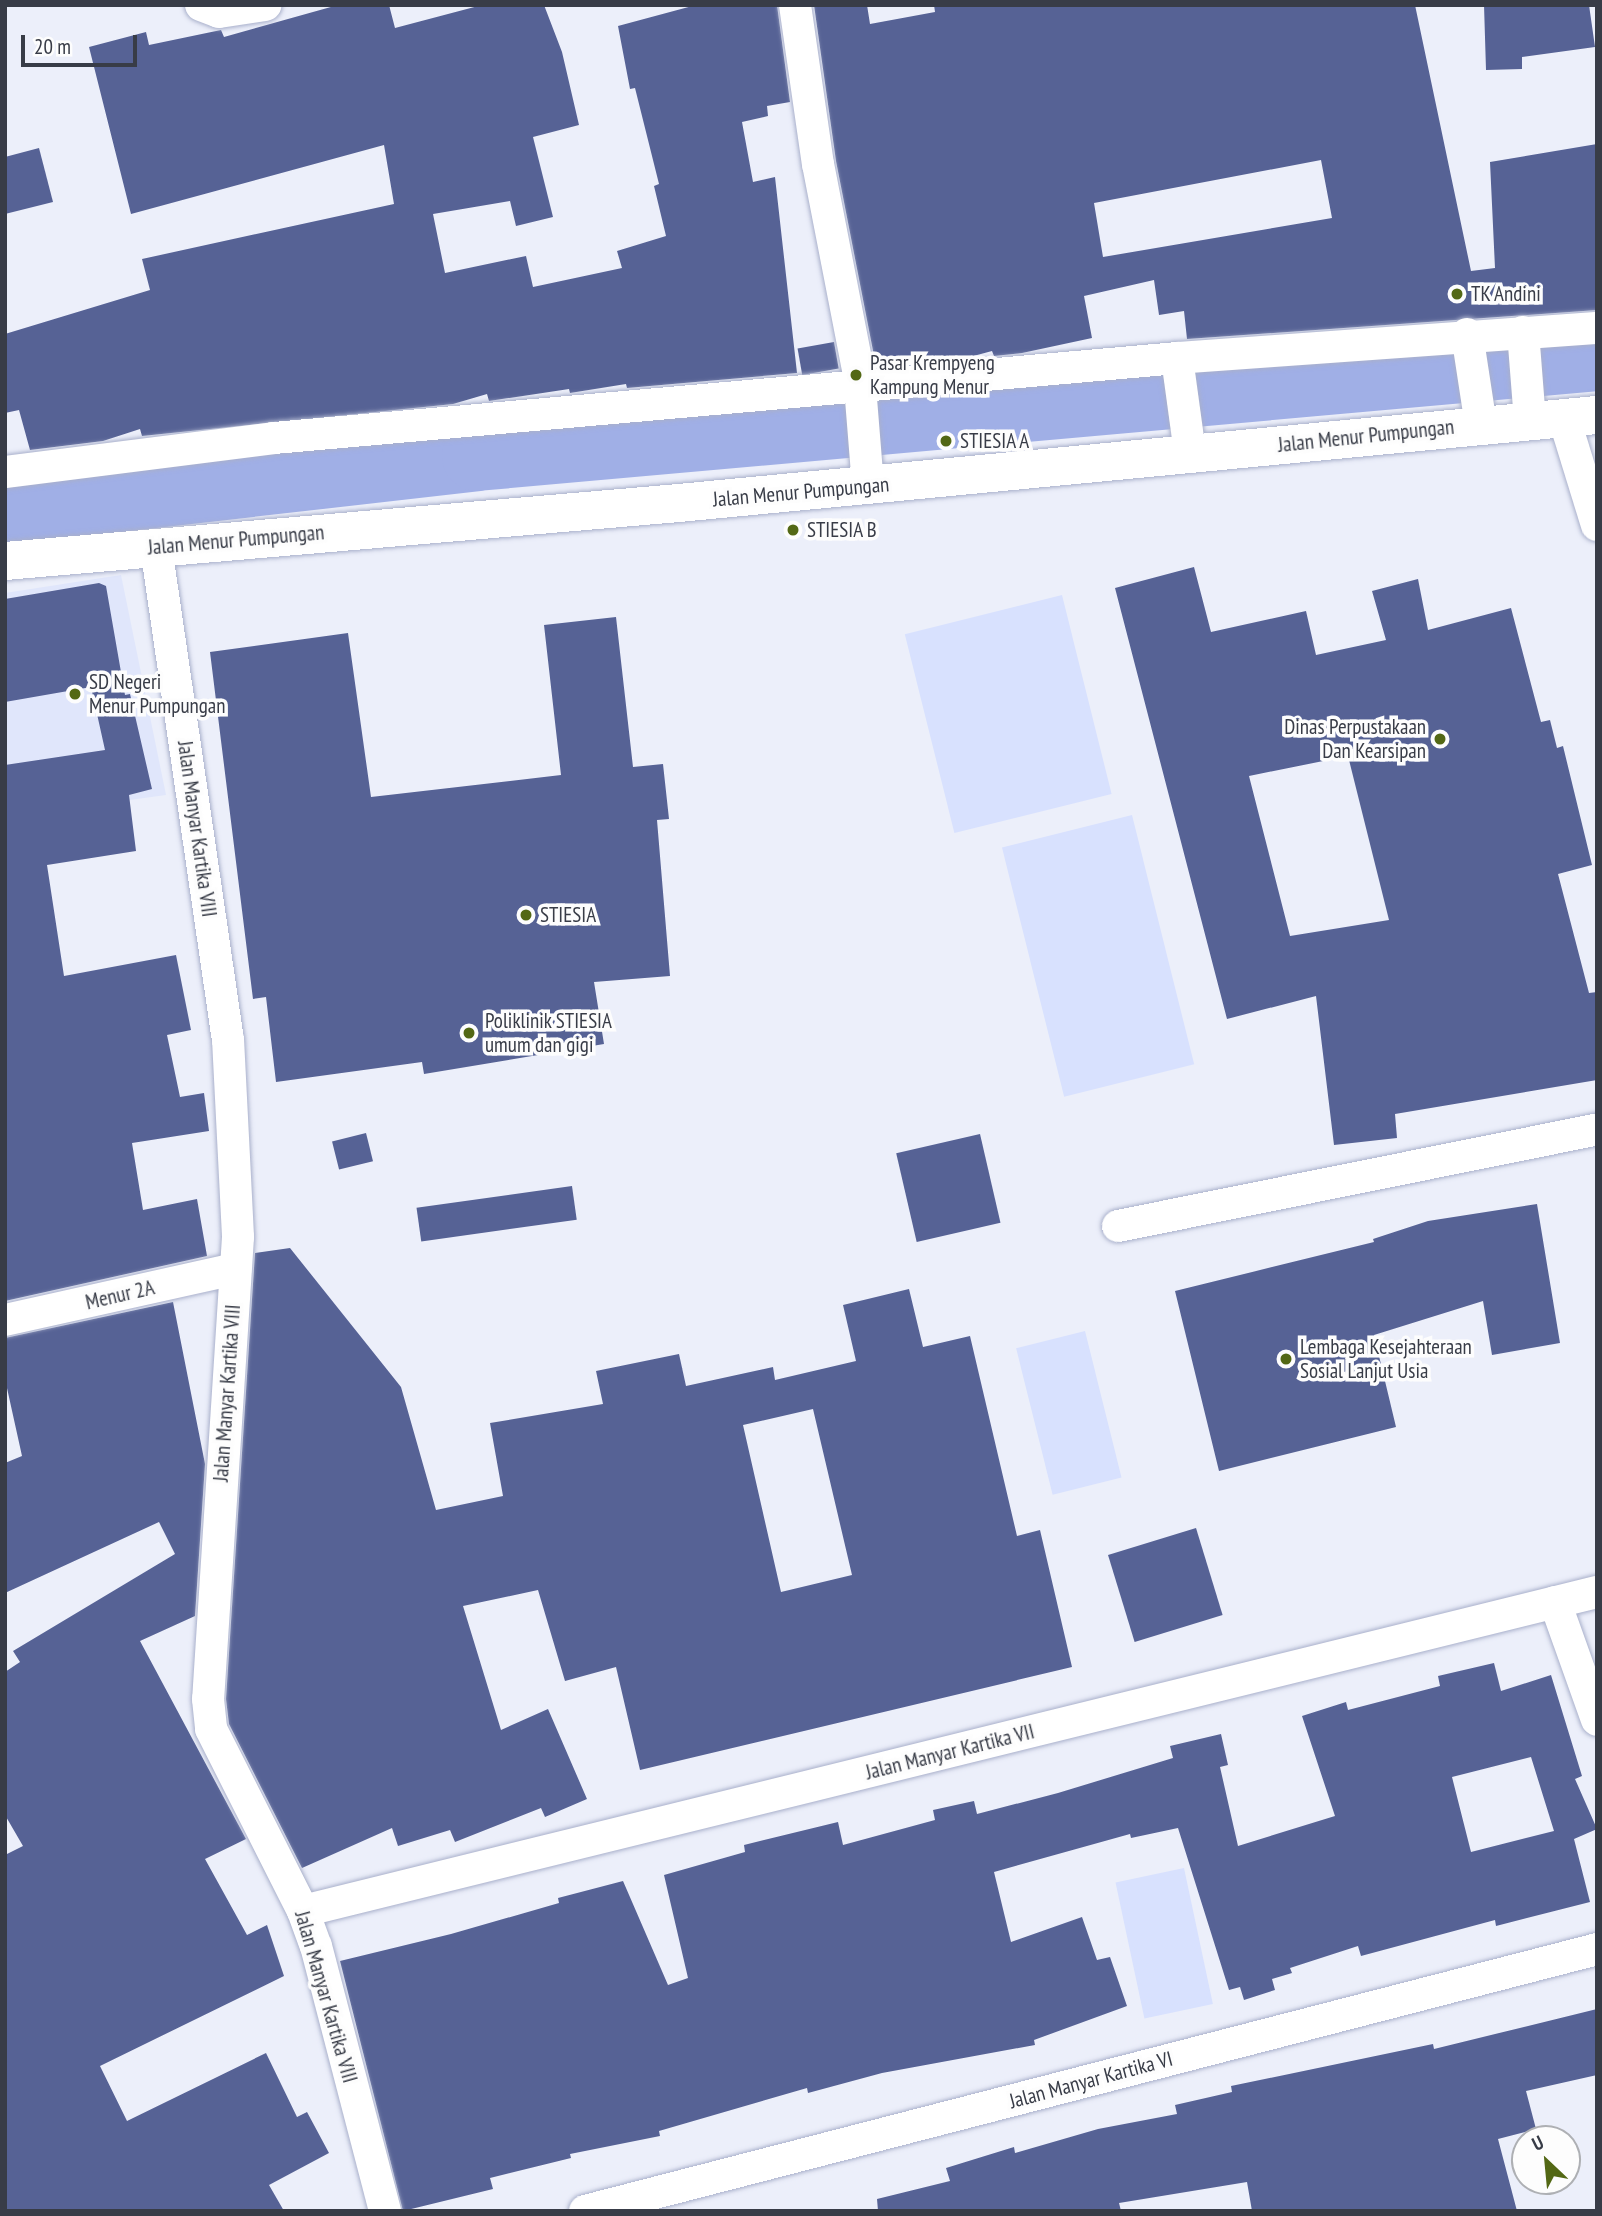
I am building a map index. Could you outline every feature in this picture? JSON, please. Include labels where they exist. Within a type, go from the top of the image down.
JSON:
[{"type":"street","points":[[201,5],[219,12],[265,5]]},
{"type":"street","points":[[795,5],[818,164],[861,393],[868,486]]},
{"type":"street","points":[[5,472],[274,438],[861,393],[1178,365],[1468,343],[1524,342],[1597,328]]},
{"type":"street","points":[[1524,342],[1555,409],[1597,525]]},
{"type":"street","points":[[1468,343],[1482,425]]},
{"type":"street","points":[[1178,365],[1190,453]]},
{"type":"street","name":"Jalan Menur Pumpungan","points":[[5,561],[868,486],[1482,425],[1555,409]]},
{"type":"street","name":"Jalan Manyar Kartika VIII","points":[[156,547],[228,1039],[236,1269],[208,1699],[211,1729],[303,1911],[385,2211]]},
{"type":"street","points":[[1118,1226],[1597,1129]]},
{"type":"street","name":"Menur 2A","points":[[5,1320],[236,1269]]},
{"type":"street","name":"Jalan Manyar Kartika VII","points":[[303,1911],[1597,1592]]},
{"type":"street","points":[[1555,1602],[1597,1720]]},
{"type":"street","name":"Jalan Manyar Kartika VI","points":[[585,2211],[1597,1949]]},
{"type":"shaded area","name":"SD Negeri Menur Pumpungan","points":[[121,575],[166,795],[5,817],[5,593]]},
{"type":"shaded area","points":[[1062,595],[1112,794],[954,833],[905,634]]},
{"type":"shaded area","points":[[1132,815],[1194,1064],[1064,1097],[1002,847]]},
{"type":"shaded area","points":[[1085,1331],[1122,1478],[1053,1495],[1016,1348]]},
{"type":"shaded area","points":[[1184,1868],[1213,2004],[1144,2019],[1116,1883]]},
{"type":"building","points":[[338,5],[389,5],[395,28],[482,5],[544,5],[562,52],[579,125],[533,137],[553,217],[516,226],[510,201],[433,214],[445,273],[526,256],[533,287],[622,268],[617,251],[666,236],[654,186],[659,184],[635,88],[630,89],[618,26],[696,5],[777,5],[790,102],[767,106],[768,116],[742,122],[753,182],[775,177],[797,373],[627,388],[626,384],[570,393],[569,389],[489,401],[487,394],[453,404],[142,436],[140,429],[103,441],[30,450],[19,410],[5,413],[5,334],[150,290],[142,259],[394,204],[384,145],[131,214],[89,47],[146,32],[149,45],[221,30],[224,37]]},
{"type":"building","points":[[814,5],[867,5],[870,24],[935,12],[934,5],[1415,5],[1471,271],[1495,268],[1490,162],[1597,144],[1597,310],[1187,339],[1184,311],[1159,315],[1154,280],[1084,296],[1092,338],[1022,353],[994,356],[992,351],[966,358],[931,361],[930,357],[876,366],[836,161]],"holes":[[[1321,160],[1332,218],[1103,257],[1094,203]]]},
{"type":"building","points":[[1484,5],[1589,5],[1595,47],[1522,57],[1522,69],[1486,70]]},
{"type":"building","points":[[39,148],[53,202],[5,214],[5,157]]},
{"type":"building","points":[[834,342],[839,369],[802,375],[798,348]]},
{"type":"building","points":[[1194,567],[1211,632],[1306,611],[1316,655],[1386,640],[1372,591],[1418,579],[1428,630],[1511,608],[1541,722],[1550,720],[1557,748],[1563,746],[1592,865],[1558,874],[1589,993],[1597,992],[1597,1080],[1395,1114],[1397,1138],[1334,1145],[1316,996],[1227,1019],[1115,588]],"holes":[[[1348,756],[1389,920],[1290,936],[1249,776]]]},
{"type":"building","points":[[99,583],[106,586],[125,695],[130,694],[152,789],[129,795],[136,851],[47,865],[64,976],[176,955],[191,1030],[167,1035],[180,1097],[204,1093],[209,1131],[132,1143],[143,1210],[197,1199],[207,1256],[5,1301],[5,765],[105,750],[91,687],[5,702],[5,599]]},
{"type":"building","points":[[616,617],[633,767],[663,764],[669,819],[657,820],[670,976],[594,982],[604,1044],[424,1074],[422,1062],[276,1082],[266,997],[253,999],[210,652],[348,633],[371,797],[561,775],[544,625]]},
{"type":"building","points":[[366,1133],[373,1161],[339,1170],[332,1141]]},
{"type":"building","points":[[980,1134],[1000,1223],[917,1242],[896,1153]]},
{"type":"building","points":[[572,1186],[577,1220],[421,1242],[417,1208]]},
{"type":"building","name":"Lembaga Kesejahteraan Sosial Lanjut Usia","points":[[1537,1204],[1560,1343],[1492,1355],[1483,1301],[1374,1335],[1396,1427],[1219,1471],[1175,1291],[1374,1242],[1373,1239],[1428,1221]]},
{"type":"building","points":[[290,1248],[401,1387],[436,1510],[503,1496],[490,1423],[603,1404],[596,1371],[679,1354],[686,1386],[773,1367],[775,1380],[856,1361],[843,1305],[909,1289],[923,1347],[970,1336],[1017,1536],[1040,1530],[1072,1667],[640,1770],[616,1667],[565,1681],[538,1590],[463,1606],[501,1730],[548,1709],[587,1799],[545,1817],[541,1808],[455,1842],[450,1830],[398,1846],[392,1828],[302,1868],[229,1724],[226,1699],[255,1253]],"holes":[[[813,1409],[852,1575],[781,1592],[743,1425]]]},
{"type":"building","points":[[173,1302],[205,1464],[195,1616],[140,1641],[246,1839],[205,1859],[247,1935],[267,1925],[284,1976],[100,2066],[127,2121],[266,2053],[297,2117],[307,2112],[329,2153],[269,2185],[284,2211],[5,2211],[5,1855],[23,1846],[5,1815],[5,1672],[20,1662],[13,1651],[175,1554],[159,1522],[5,1593],[5,1463],[22,1456],[5,1379],[5,1338]]},
{"type":"building","points":[[1196,1528],[1223,1615],[1135,1642],[1108,1555]]},
{"type":"building","points":[[1494,1663],[1501,1691],[1551,1675],[1582,1776],[1575,1779],[1597,1829],[1574,1839],[1590,1902],[1496,1926],[1495,1920],[1361,1956],[1358,1946],[1290,1968],[1292,1973],[1272,1979],[1275,1990],[1244,2000],[1240,1987],[1229,1990],[1178,1828],[1131,1838],[1130,1834],[994,1872],[1011,1942],[1082,1917],[1097,1960],[1110,1957],[1127,2006],[1034,2040],[1035,2045],[882,2073],[808,2093],[807,2088],[659,2131],[660,2136],[570,2154],[571,2158],[490,2178],[493,2189],[403,2211],[340,1961],[451,1934],[559,1903],[558,1898],[623,1881],[668,1985],[688,1978],[664,1875],[745,1852],[744,1845],[838,1822],[843,1845],[935,1820],[933,1810],[974,1801],[977,1814],[1173,1758],[1170,1746],[1221,1734],[1228,1765],[1220,1767],[1238,1846],[1335,1816],[1302,1716],[1346,1702],[1348,1710],[1440,1686],[1438,1676]],"holes":[[[1531,1757],[1554,1831],[1471,1852],[1452,1777]]]},
{"type":"building","points":[[1597,2009],[1597,2075],[1526,2091],[1535,2125],[1511,2125],[1511,2136],[1498,2139],[1517,2211],[1252,2211],[1247,2182],[1119,2203],[1121,2211],[878,2211],[877,2199],[950,2181],[946,2168],[1014,2147],[1015,2153],[1098,2129],[1177,2114],[1175,2105],[1232,2092],[1231,2086],[1433,2044],[1434,2049]]},
{"type":"waterway","points":[[5,510],[477,456],[1597,356]]},
{"type":"place","name":"TK Andini","points":[[1457,294]]},
{"type":"place","name":"Pasar Krempyeng Kampung Menur","points":[[856,375]]},
{"type":"place","name":"STIESIA A","points":[[946,441]]},
{"type":"place","name":"STIESIA B","points":[[793,530]]},
{"type":"place","name":"SD Negeri Menur Pumpungan","points":[[75,694]]},
{"type":"place","name":"Dinas Perpustakaan Dan Kearsipan","points":[[1440,739]]},
{"type":"place","name":"STIESIA","points":[[526,915]]},
{"type":"place","name":"Poliklinik STIESIA umum dan gigi","points":[[469,1033]]},
{"type":"place","name":"Lembaga Kesejahteraan Sosial Lanjut Usia","points":[[1286,1359]]}]
